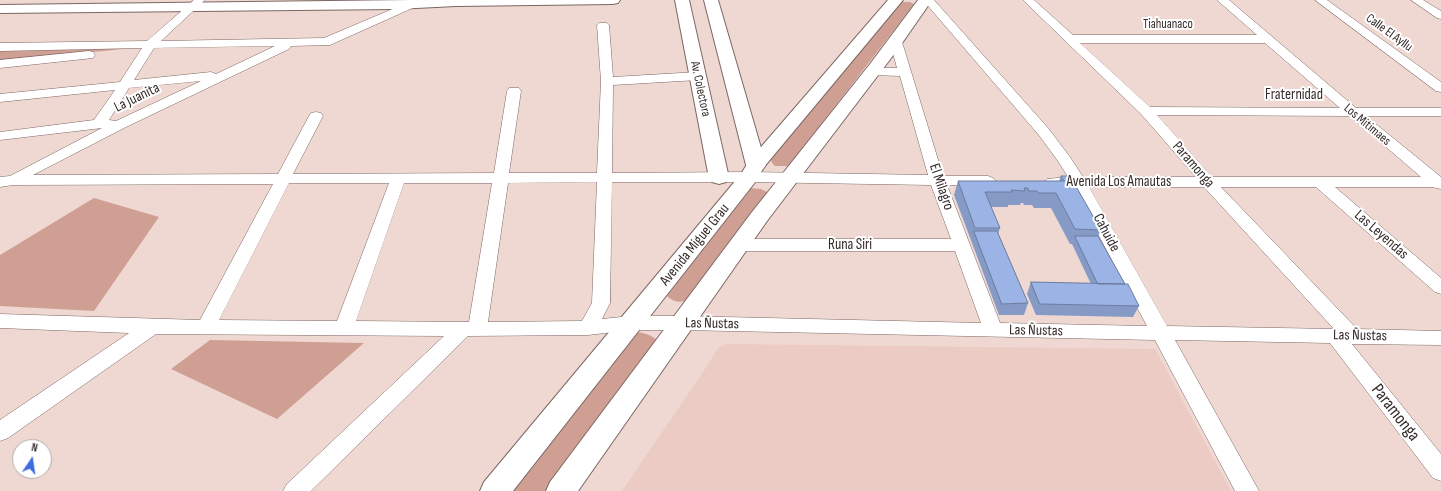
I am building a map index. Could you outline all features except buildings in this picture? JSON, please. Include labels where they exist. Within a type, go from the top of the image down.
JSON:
[{"type":"street","points":[[0,10],[197,3],[232,0]]},
{"type":"street","points":[[0,2],[413,4],[449,1],[613,0]]},
{"type":"street","name":"Av. Colectora","points":[[682,0],[719,178]]},
{"type":"street","points":[[711,0],[753,171]]},
{"type":"street","name":"Avenida Miguel Grau","points":[[495,491],[753,171],[896,0]]},
{"type":"street","points":[[561,491],[739,245],[789,178],[896,42],[926,0]]},
{"type":"street","name":"Cahuide","points":[[926,0],[1043,131],[1066,160],[1247,491]]},
{"type":"street","name":"Paramonga","points":[[1028,0],[1146,111],[1343,336],[1441,471]]},
{"type":"street","name":"Los Mitimaes","points":[[1222,0],[1351,112],[1439,184]]},
{"type":"street","name":"Calle El Ayllu","points":[[1320,0],[1441,88]]},
{"type":"street","points":[[1416,0],[1441,16]]},
{"type":"street","points":[[99,124],[149,47],[197,3]]},
{"type":"street","points":[[0,47],[149,47],[326,42],[413,4]]},
{"type":"street","points":[[588,328],[602,303],[607,81],[603,25]]},
{"type":"street","name":"Tiahuanaco","points":[[1069,39],[1267,39]]},
{"type":"street","name":"El Milagro","points":[[896,42],[937,180],[993,330]]},
{"type":"street","name":"La Juanita","points":[[4,183],[121,124],[290,43]]},
{"type":"street","points":[[0,64],[149,47]]},
{"type":"street","points":[[872,71],[905,72]]},
{"type":"street","points":[[0,98],[224,75]]},
{"type":"street","points":[[607,81],[698,76]]},
{"type":"street","points":[[295,491],[470,328],[501,178],[514,91]]},
{"type":"street","name":"Fraternidad","points":[[1146,111],[1441,112]]},
{"type":"street","points":[[206,328],[316,116]]},
{"type":"street","points":[[0,136],[99,124],[121,124]]},
{"type":"street","points":[[4,183],[283,179],[719,178],[753,171],[789,178],[1000,181]]},
{"type":"street","points":[[344,328],[398,179]]},
{"type":"street","name":"Avenida Los Amautas","points":[[1040,182],[1320,182],[1439,184]]},
{"type":"street","name":"Las Leyendas","points":[[1320,182],[1441,288]]},
{"type":"street","name":"Runa Siri","points":[[739,245],[961,246]]},
{"type":"street","name":"Las Ñustas","points":[[1,322],[206,328],[588,328],[631,323],[682,323],[1441,338]]},
{"type":"street","points":[[0,432],[152,327]]},
{"type":"shaded area","points":[[897,2],[910,2],[914,4],[789,166],[775,166],[771,160]]},
{"type":"shaded area","points":[[134,48],[0,61],[0,50]]},
{"type":"shaded area","points":[[750,188],[761,189],[769,193],[685,301],[678,302],[669,298],[667,296]]},
{"type":"shaded area","points":[[94,198],[159,217],[94,311],[0,306],[0,255]]},
{"type":"shaded area","points":[[637,332],[648,334],[657,340],[548,491],[512,491]]},
{"type":"shaded area","points":[[210,340],[364,343],[277,419],[171,369]]},
{"type":"shaded area","points":[[726,344],[1155,349],[1231,491],[622,491],[718,348]]}]
